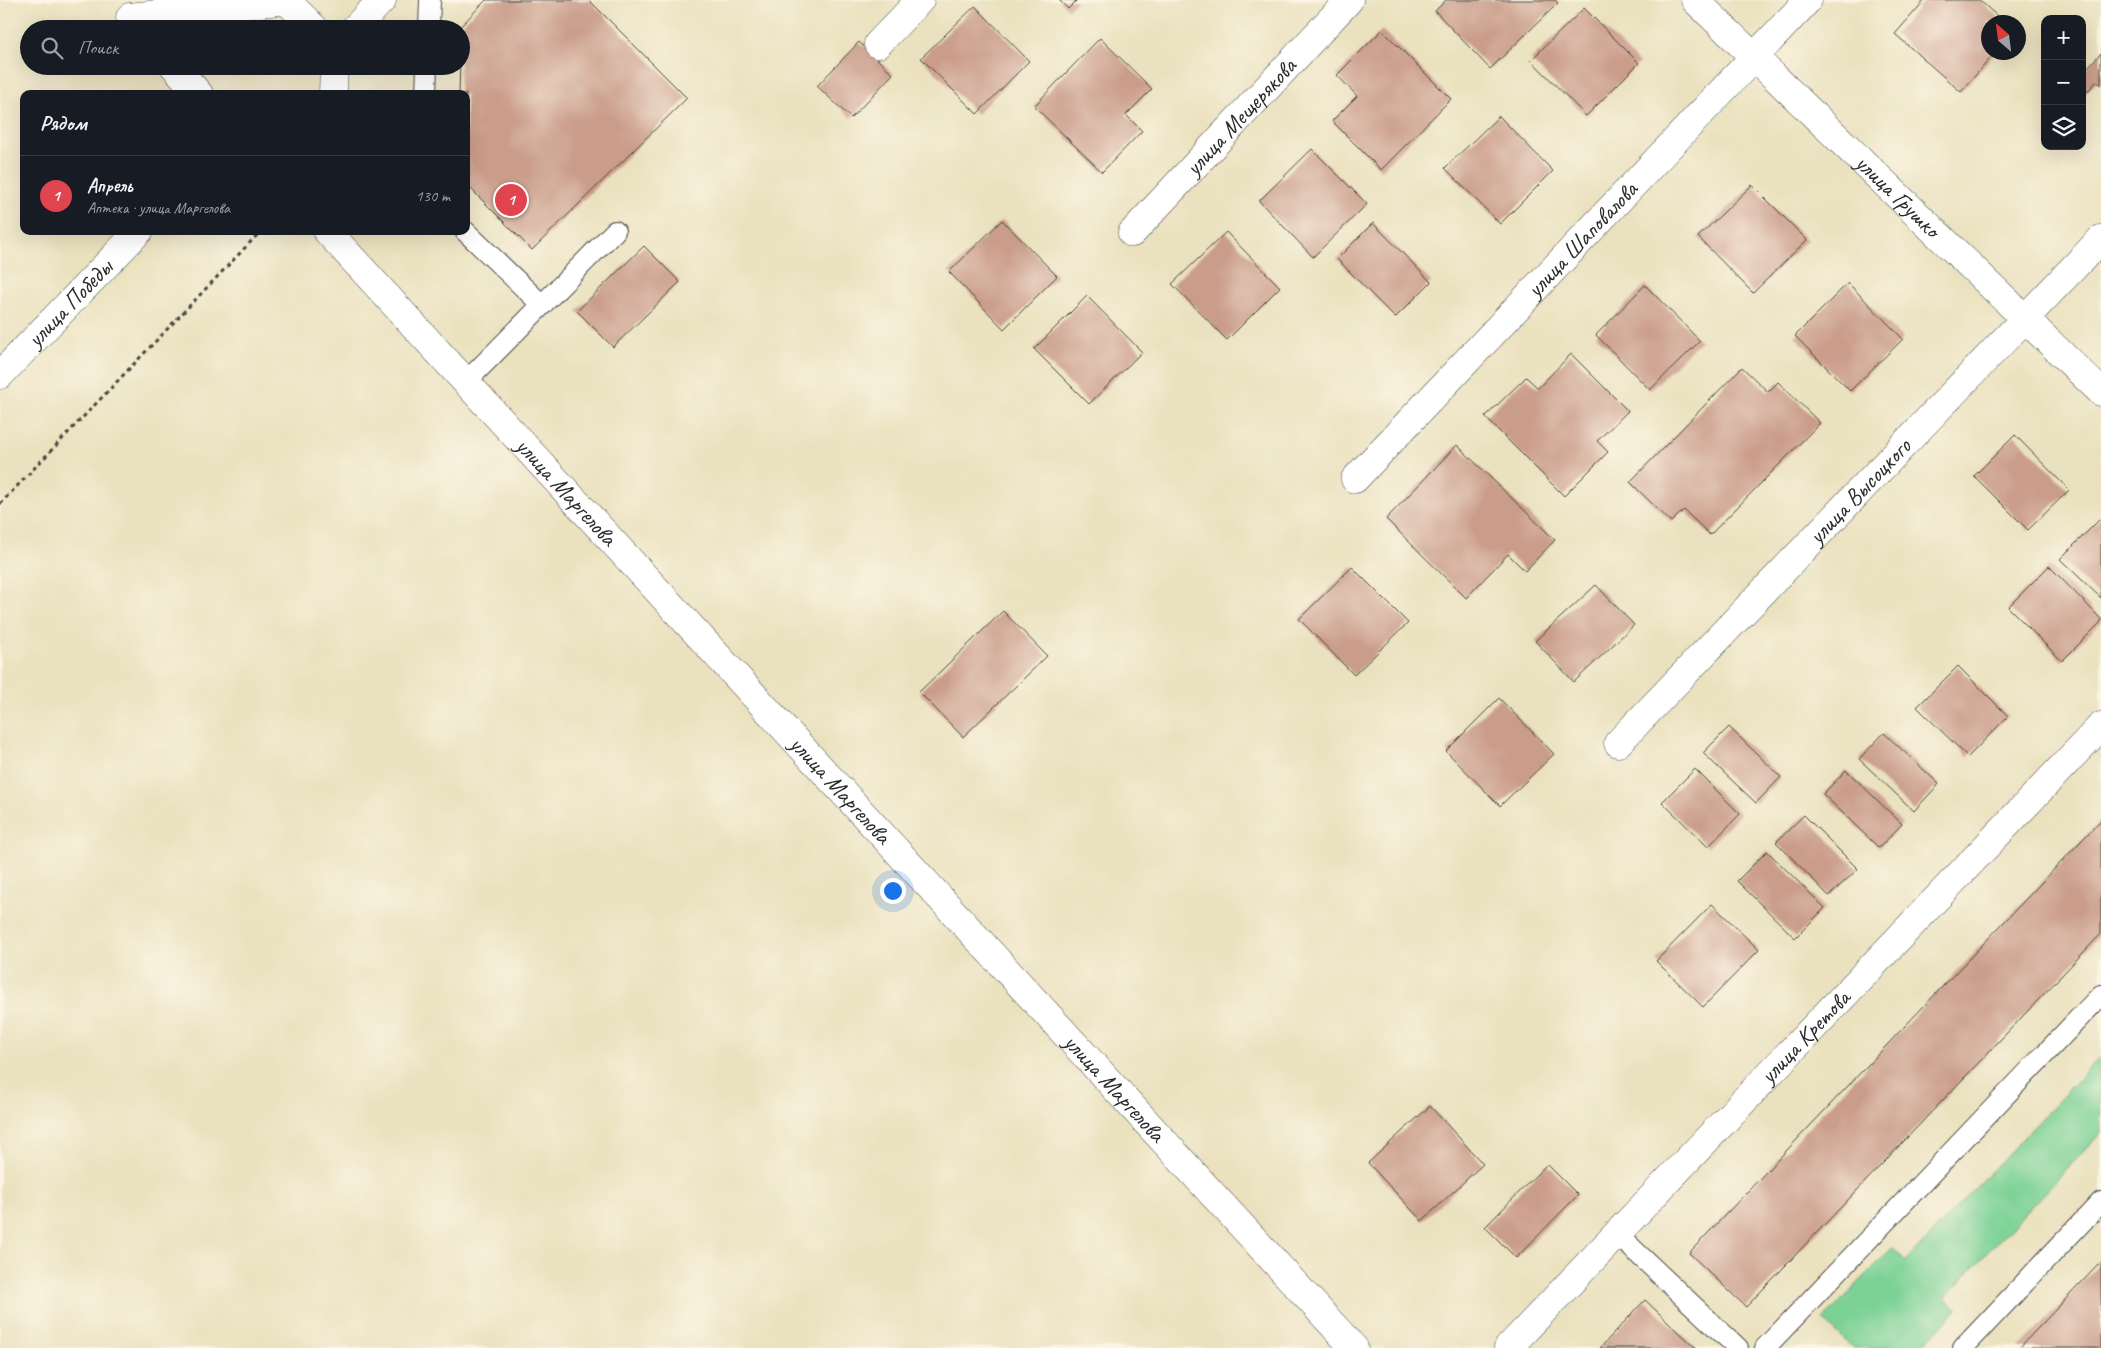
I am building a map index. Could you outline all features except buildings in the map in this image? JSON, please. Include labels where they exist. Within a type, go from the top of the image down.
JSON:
[{"type":"street","points":[[363,20],[382,0]]},
{"type":"street","points":[[878,44],[920,0]]},
{"type":"street","name":"улица Мещерякова","points":[[1132,233],[1349,0]]},
{"type":"street","name":"улица Грушко","points":[[1695,0],[2101,392]]},
{"type":"street","name":"улица Шаповалова","points":[[1355,479],[1808,0]]},
{"type":"street","points":[[128,15],[287,1],[306,20]]},
{"type":"street","points":[[182,75],[195,90]]},
{"type":"street","points":[[333,90],[334,75]]},
{"type":"street","name":"улица Победы","points":[[0,374],[135,235]]},
{"type":"street","name":"улица Маргелова","points":[[331,235],[1354,1348]]},
{"type":"street","name":"улица Высоцкого","points":[[1618,743],[2101,239]]},
{"type":"street","name":"улица Кретова","points":[[1508,1348],[2101,726]]},
{"type":"lane","points":[[429,20],[430,0]]},
{"type":"lane","points":[[426,90],[427,75]]},
{"type":"lane","points":[[466,382],[615,231]]},
{"type":"lane","points":[[469,235],[542,305]]},
{"type":"lane","points":[[1765,1348],[2101,995]]},
{"type":"lane","points":[[1963,1348],[2101,1202]]},
{"type":"lane","points":[[1617,1234],[1738,1348]]},
{"type":"path","points":[[0,504],[257,235]]},
{"type":"green space","points":[[2099,1058],[2101,1133],[1945,1297],[1957,1309],[1921,1348],[1853,1348],[1823,1320],[1892,1248],[1906,1261]]},
{"type":"place","name":"Апрель","points":[[511,200]]}]
